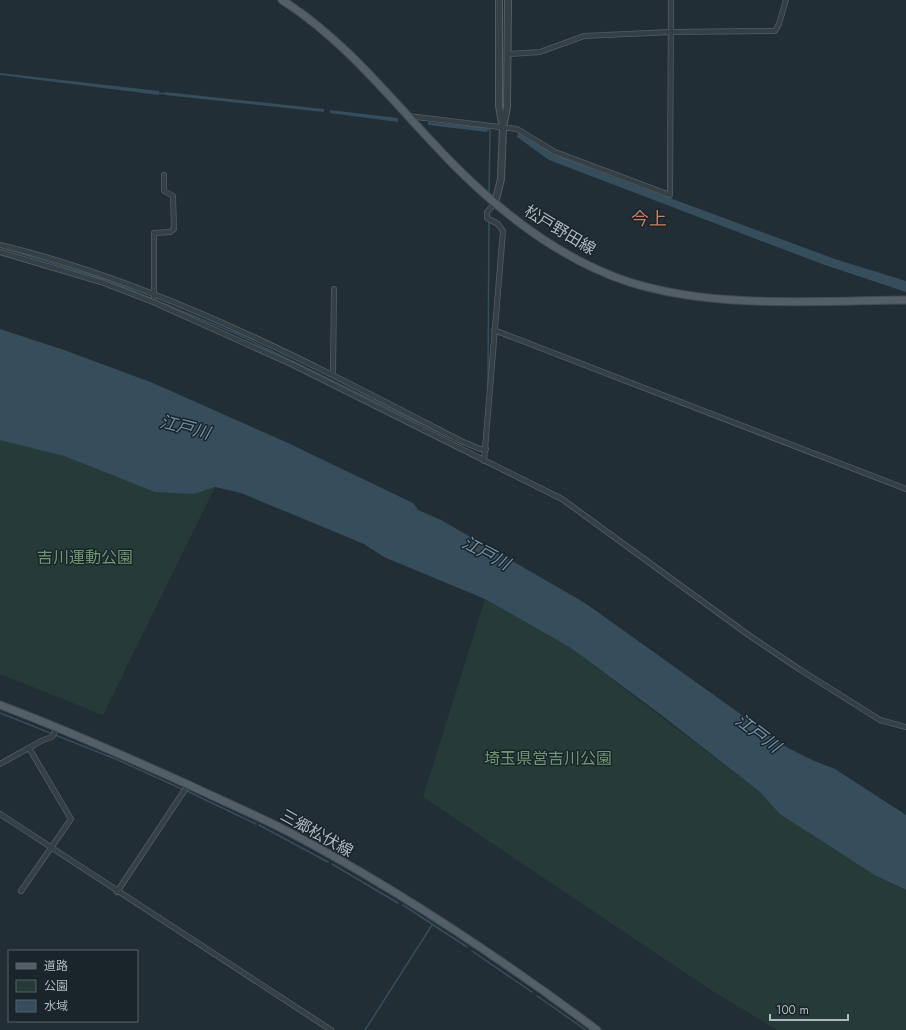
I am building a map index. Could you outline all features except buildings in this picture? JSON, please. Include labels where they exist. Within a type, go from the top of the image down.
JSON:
[{"type":"main road","name":"松戸野田線","points":[[282,0],[299,11],[360,65],[456,167],[495,203],[530,231],[580,261],[629,282],[676,293],[769,302],[906,300]]},
{"type":"main road","name":"三郷松伏線","points":[[0,705],[56,730],[97,744],[233,804],[288,832],[391,890],[473,943],[597,1030]]},
{"type":"street","points":[[484,461],[502,231],[498,224],[487,218],[487,212],[495,203],[500,179],[502,127],[499,106],[499,0]]},
{"type":"street","points":[[502,127],[507,107],[509,54],[508,0]]},
{"type":"street","points":[[408,116],[517,129],[555,152],[670,195],[671,0]]},
{"type":"street","points":[[509,54],[540,52],[584,36],[671,32],[775,31],[779,24],[786,0]]},
{"type":"street","points":[[153,302],[155,295],[154,233],[170,232],[174,229],[173,196],[164,191],[164,175]]},
{"type":"street","points":[[0,245],[79,269],[155,295],[333,374],[462,441],[480,449],[486,449]]},
{"type":"street","points":[[0,252],[94,280],[153,302],[291,364],[562,499],[750,636],[799,669],[880,720],[906,727]]},
{"type":"street","points":[[333,374],[334,289]]},
{"type":"street","points":[[494,330],[906,489]]},
{"type":"street","points":[[0,764],[52,737],[56,730]]},
{"type":"street","points":[[21,891],[50,847],[71,819],[29,748]]},
{"type":"street","points":[[117,892],[188,785]]},
{"type":"street","points":[[0,814],[117,892],[331,1030]]},
{"type":"green space","name":"吉川運動公園","points":[[0,437],[64,456],[127,481],[194,494],[215,487],[103,715],[0,674]]},
{"type":"green space","name":"埼玉県営吉川公園","points":[[485,599],[571,648],[760,792],[876,876],[906,891],[906,1030],[777,1030],[711,990],[423,797]]},
{"type":"water","points":[[0,73],[159,91],[159,95],[0,75]]},
{"type":"water","points":[[165,92],[324,109],[324,112],[165,95]]},
{"type":"water","points":[[330,110],[398,118],[398,122],[330,113]]},
{"type":"water","points":[[428,122],[488,128],[487,132],[428,125]]},
{"type":"water","points":[[518,133],[554,154],[602,173],[835,259],[906,281],[906,292],[822,264],[549,160],[517,137]]},
{"type":"water","name":"江戸川","points":[[0,329],[64,350],[153,383],[288,443],[413,503],[418,510],[441,520],[585,603],[788,748],[835,769],[906,815],[906,890],[876,876],[780,814],[760,792],[660,714],[571,648],[485,599],[384,557],[364,544],[241,493],[215,487],[194,494],[155,492],[64,456],[0,440]]},
{"type":"waterway","points":[[159,93],[167,94]]},
{"type":"waterway","points":[[486,129],[490,130],[489,194]]},
{"type":"waterway","points":[[488,384],[489,220]]},
{"type":"waterway","points":[[6,249],[107,280],[237,334],[450,438]]},
{"type":"waterway","points":[[463,444],[483,452]]},
{"type":"waterway","points":[[0,713],[118,760],[182,789]]},
{"type":"waterway","points":[[187,791],[256,824]]},
{"type":"waterway","points":[[259,825],[328,862]]},
{"type":"waterway","points":[[332,864],[398,903]]},
{"type":"waterway","points":[[403,905],[467,947]]},
{"type":"waterway","points":[[365,1030],[432,925]]},
{"type":"waterway","points":[[472,951],[532,992]]},
{"type":"waterway","points":[[537,996],[586,1030]]},
{"type":"district","name":"今上","points":[[649,219]]}]
